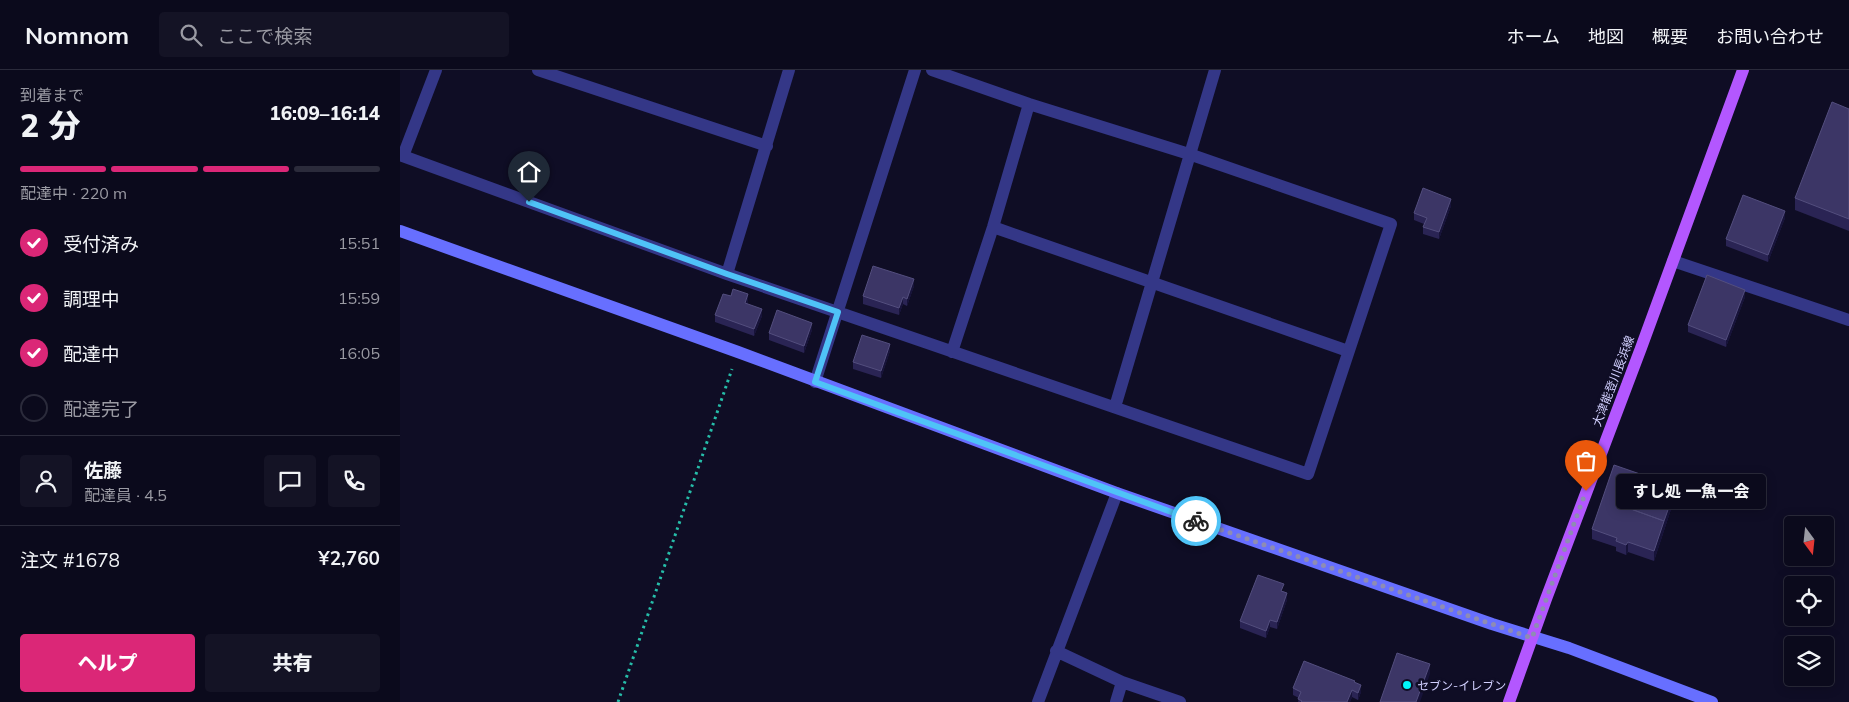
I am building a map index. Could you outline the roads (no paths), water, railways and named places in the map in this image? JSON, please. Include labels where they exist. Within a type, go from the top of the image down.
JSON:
[{"type":"main road","name":"大津能登川長浜線","points":[[1509,702],[1743,70]]},
{"type":"street","points":[[436,70],[401,156],[727,274],[1308,474],[1391,224],[1189,154],[1029,104],[932,70]]},
{"type":"street","points":[[538,70],[767,146]]},
{"type":"street","points":[[727,274],[789,70]]},
{"type":"street","points":[[815,382],[915,70]]},
{"type":"street","points":[[1115,407],[1215,70]]},
{"type":"street","points":[[952,352],[993,227],[1029,104]]},
{"type":"street","points":[[993,227],[1348,351]]},
{"type":"street","points":[[400,231],[738,352],[1117,493],[1532,638],[1569,648],[1712,702]]},
{"type":"street","points":[[1673,261],[1849,320]]},
{"type":"street","points":[[1038,702],[1117,493]]},
{"type":"street","points":[[1056,651],[1122,682],[1180,702]]},
{"type":"street","points":[[1116,702],[1122,682]]},
{"type":"place","name":"すし処 一魚一会","points":[[1586,491]]},
{"type":"place","name":"セブン-イレブン","points":[[1407,685]]}]
